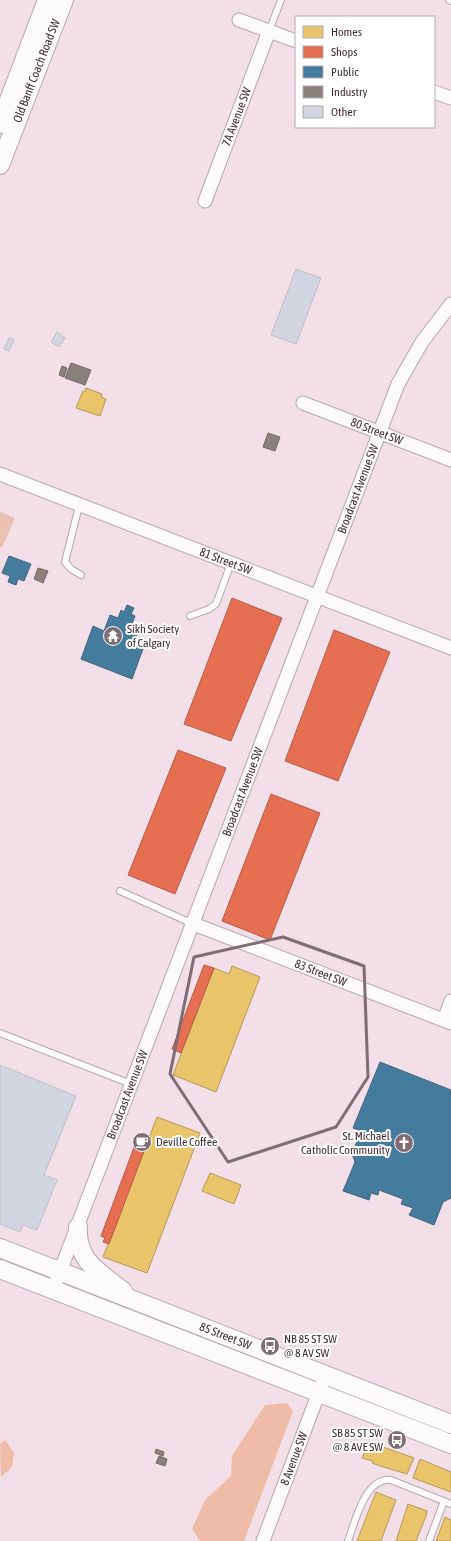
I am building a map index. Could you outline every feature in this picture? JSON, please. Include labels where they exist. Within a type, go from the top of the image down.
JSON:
[{"type":"main road","name":"Old Banff Coach Road SW","points":[[0,165],[45,27],[47,0]]},
{"type":"main road","name":"Old Banff Coach Road SW","points":[[0,124],[45,27],[64,0]]},
{"type":"main road","points":[[78,1227],[77,1241],[87,1262],[136,1302]]},
{"type":"main road","name":"85 Street SW","points":[[0,1248],[451,1424]]},
{"type":"main road","name":"85 Street SW","points":[[0,1269],[451,1444]]},
{"type":"street","points":[[239,20],[295,41]]},
{"type":"street","name":"7A Avenue SW","points":[[205,201],[269,31]]},
{"type":"street","points":[[435,92],[451,98]]},
{"type":"street","name":"Broadcast Avenue SW","points":[[53,1290],[78,1227],[191,923],[317,597],[378,432],[398,384],[407,367],[422,342],[451,304]]},
{"type":"street","name":"80 Street SW","points":[[303,403],[451,460]]},
{"type":"street","name":"81 Street SW","points":[[0,474],[79,506],[451,648]]},
{"type":"street","name":"83 Street SW","points":[[191,923],[447,1022]]},
{"type":"street","points":[[447,1022],[451,1001]]},
{"type":"street","name":"8 Avenue SW","points":[[263,1541],[325,1376]]},
{"type":"lane","points":[[269,31],[281,0]]},
{"type":"lane","points":[[79,506],[65,562],[71,569],[81,575]]},
{"type":"lane","points":[[190,616],[209,609],[216,604],[231,563]]},
{"type":"lane","points":[[120,891],[191,923]]},
{"type":"lane","points":[[0,1033],[131,1084]]},
{"type":"lane","points":[[348,1541],[366,1494],[372,1485],[377,1482],[391,1480],[451,1504]]},
{"type":"lane","points":[[429,1541],[444,1501]]},
{"type":"highlighted area","points":[[283,937],[364,966],[368,1077],[336,1127],[228,1162],[170,1074],[194,957]]},
{"type":"shaded area","points":[[0,512],[15,518],[2,548],[0,547]]},
{"type":"shaded area","points":[[287,1403],[293,1411],[244,1541],[200,1541],[192,1529],[205,1500],[231,1476],[232,1456],[265,1405]]},
{"type":"shaded area","points":[[5,1440],[14,1453],[12,1467],[1,1477],[0,1444]]},
{"type":"building: Homes","points":[[86,388],[102,394],[101,397],[106,399],[100,416],[76,408],[83,391],[85,392]]},
{"type":"building: Homes","points":[[232,966],[260,977],[216,1092],[173,1075],[214,968],[229,974]]},
{"type":"building: Homes","points":[[157,1117],[200,1133],[147,1273],[103,1257]]},
{"type":"building: Homes","points":[[210,1173],[241,1185],[234,1204],[202,1191]]},
{"type":"building: Homes","points":[[369,1442],[414,1458],[407,1474],[380,1466],[372,1463],[373,1461],[362,1458]]},
{"type":"building: Homes","points":[[420,1459],[451,1472],[451,1492],[413,1478]]},
{"type":"building: Homes","points":[[376,1492],[396,1500],[381,1541],[357,1541]]},
{"type":"building: Homes","points":[[408,1504],[427,1511],[426,1516],[416,1541],[396,1541]]},
{"type":"building: Homes","points":[[445,1517],[451,1520],[451,1541],[436,1541]]},
{"type":"building: Shops","points":[[232,598],[282,618],[231,741],[184,724]]},
{"type":"building: Shops","points":[[334,630],[390,652],[338,781],[285,761]]},
{"type":"building: Shops","points":[[178,750],[226,768],[175,894],[128,875]]},
{"type":"building: Shops","points":[[271,794],[320,813],[270,940],[222,921]]},
{"type":"building: Shops","points":[[204,965],[214,968],[181,1053],[172,1049]]},
{"type":"building: Shops","points":[[139,1134],[149,1138],[109,1244],[103,1242],[105,1238],[101,1236]]},
{"type":"building: Public","points":[[9,556],[31,564],[24,581],[18,579],[16,585],[8,582],[10,576],[2,573]]},
{"type":"building: Public","name":"Sikh Society of Calgary","points":[[127,605],[134,608],[131,614],[135,616],[132,624],[140,627],[134,642],[144,646],[132,679],[81,659],[93,626],[104,631],[110,615],[118,618],[121,610],[124,612]]},
{"type":"building: Public","name":"St. Michael Catholic Community","points":[[380,1062],[451,1090],[451,1198],[443,1202],[434,1225],[409,1215],[413,1208],[401,1204],[403,1199],[379,1190],[378,1195],[371,1193],[369,1200],[343,1191],[355,1162],[352,1154],[361,1131],[353,1128]]},
{"type":"building: Industry","points":[[71,363],[91,370],[85,385],[65,378]]},
{"type":"building: Industry","points":[[62,366],[67,368],[64,377],[59,375]]},
{"type":"building: Industry","points":[[268,433],[280,437],[275,451],[263,447]]},
{"type":"building: Industry","points":[[38,568],[48,571],[43,583],[34,579]]},
{"type":"building: Industry","points":[[156,1449],[164,1452],[163,1456],[155,1453]]},
{"type":"building: Industry","points":[[159,1456],[167,1459],[165,1466],[156,1463]]},
{"type":"building: Other","points":[[296,269],[321,278],[296,344],[271,335]]},
{"type":"building: Other","points":[[57,332],[65,338],[59,347],[51,342]]},
{"type":"building: Other","points":[[9,338],[14,340],[9,351],[4,349]]},
{"type":"building: Other","points":[[0,1065],[76,1096],[44,1175],[57,1180],[37,1230],[23,1225],[20,1232],[0,1224]]},
{"type":"place","name":"Sikh Society of Calgary","points":[[113,636]]},
{"type":"place","name":"Deville Coffee","points":[[142,1142]]},
{"type":"place","name":"St. Michael Catholic Community","points":[[404,1143]]},
{"type":"place","name":"NB 85 ST SW @ 8 AV SW","points":[[270,1346]]},
{"type":"place","name":"SB 85 ST SW @ 8 AVE SW","points":[[397,1440]]}]
